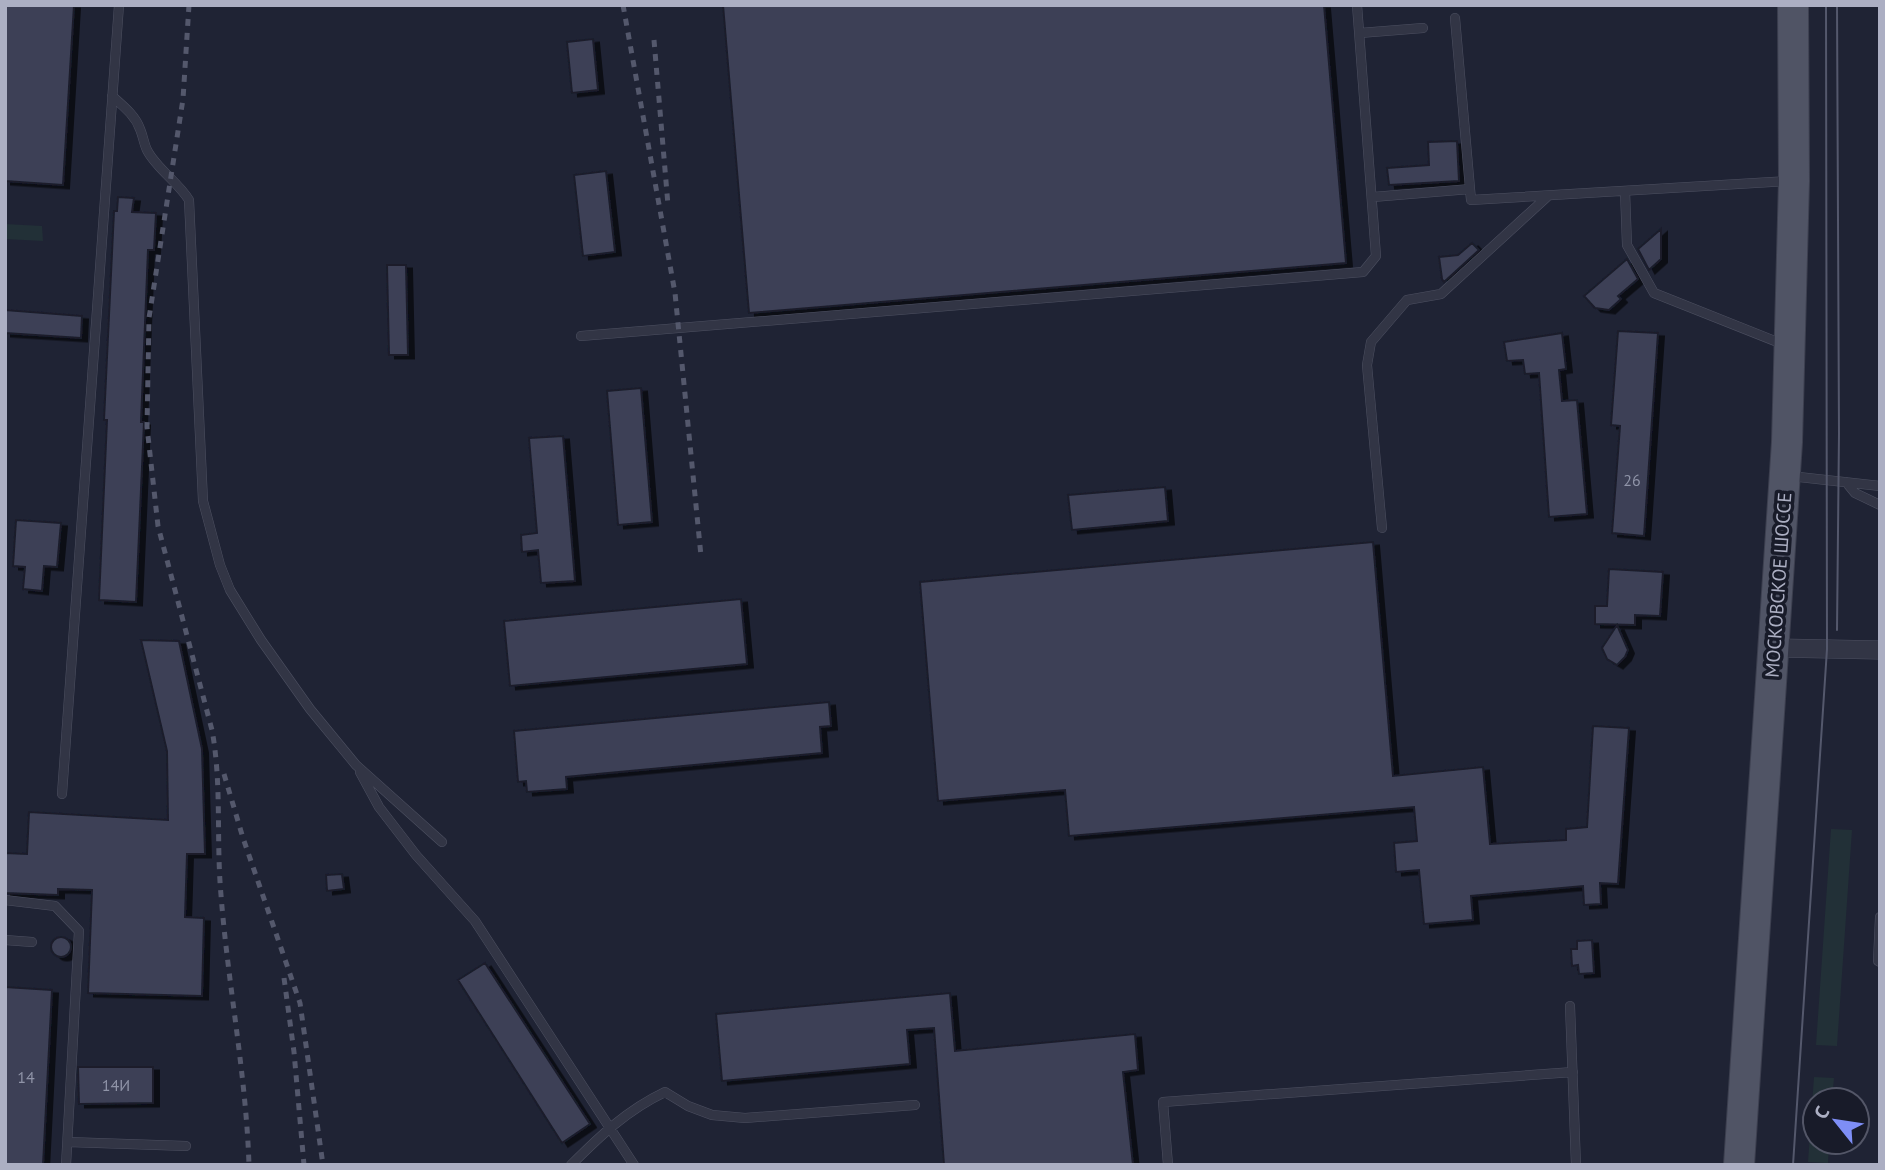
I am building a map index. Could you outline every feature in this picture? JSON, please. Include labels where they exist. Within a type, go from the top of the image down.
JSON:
[{"type":"main road","name":"МОСКОВСКОЕ ШОССЕ","points":[[1739,1165],[1785,475],[1794,181],[1793,5]]},
{"type":"street","points":[[1774,648],[1880,650]]},
{"type":"lane","points":[[62,794],[119,5]]},
{"type":"lane","points":[[581,336],[1363,272],[1377,256],[1357,5]]},
{"type":"lane","points":[[1455,18],[1471,200],[1794,181]]},
{"type":"lane","points":[[1360,33],[1423,28]]},
{"type":"lane","points":[[112,96],[131,113],[140,127],[147,151],[180,185],[190,200],[204,501],[220,565],[230,590],[261,640],[310,709],[356,765],[442,842]]},
{"type":"lane","points":[[1373,197],[1470,189]]},
{"type":"lane","points":[[1625,191],[1627,245],[1654,293],[1790,347]]},
{"type":"lane","points":[[1382,528],[1367,365],[1371,342],[1407,300],[1441,295],[1548,195]]},
{"type":"lane","points":[[1785,475],[1880,486]]},
{"type":"lane","points":[[1846,482],[1855,493],[1880,505]]},
{"type":"lane","points":[[356,765],[379,807],[416,855],[475,920],[634,1165]]},
{"type":"lane","points":[[5,900],[55,906],[79,931],[66,1165]]},
{"type":"lane","points":[[1880,917],[1880,962]]},
{"type":"lane","points":[[5,940],[32,942]]},
{"type":"lane","points":[[1570,1006],[1576,1165]]},
{"type":"lane","points":[[1168,1165],[1163,1102],[1573,1072]]},
{"type":"lane","points":[[570,1165],[610,1126],[664,1092],[688,1106],[712,1115],[745,1118],[915,1105]]},
{"type":"lane","points":[[68,1142],[186,1146]]},
{"type":"shaded area","points":[[5,224],[42,226],[43,241],[5,239]]},
{"type":"shaded area","points":[[1831,829],[1852,830],[1837,1046],[1816,1045]]},
{"type":"shaded area","points":[[1814,1077],[1834,1078],[1833,1086],[1813,1086]]},
{"type":"shaded area","points":[[1808,1156],[1828,1156],[1828,1163],[1808,1162]]},
{"type":"building","points":[[5,5],[74,5],[63,185],[5,181]]},
{"type":"building","points":[[723,5],[1324,5],[1346,263],[749,313]]},
{"type":"building","points":[[593,39],[598,90],[572,93],[567,42]]},
{"type":"building","points":[[1457,141],[1459,181],[1389,185],[1387,168],[1429,165],[1428,142]]},
{"type":"building","points":[[606,171],[615,252],[583,256],[574,175]]},
{"type":"building","points":[[118,197],[134,198],[132,212],[156,213],[154,250],[148,250],[136,602],[99,600],[107,420],[104,420],[114,211],[117,211]]},
{"type":"building","points":[[1661,229],[1661,259],[1649,270],[1638,249]]},
{"type":"building","points":[[1472,243],[1479,250],[1444,282],[1439,257],[1458,255]]},
{"type":"building","points":[[1627,259],[1638,279],[1618,296],[1621,299],[1609,310],[1595,308],[1584,296]]},
{"type":"building","points":[[387,265],[406,265],[408,355],[389,355]]},
{"type":"building","points":[[5,310],[82,316],[81,338],[5,333]]},
{"type":"building","points":[[1618,331],[1658,333],[1644,536],[1612,533],[1620,426],[1611,425]]},
{"type":"building","points":[[1562,333],[1566,369],[1559,370],[1562,401],[1577,400],[1587,514],[1549,517],[1539,373],[1525,374],[1523,360],[1507,361],[1504,342]]},
{"type":"building","points":[[641,388],[652,522],[618,525],[607,391]]},
{"type":"building","points":[[563,436],[575,581],[541,583],[538,550],[522,552],[521,535],[537,533],[529,438]]},
{"type":"building","points":[[1165,487],[1168,521],[1072,530],[1068,495]]},
{"type":"building","points":[[16,520],[61,523],[57,567],[44,566],[42,591],[23,589],[25,567],[13,566]]},
{"type":"building","points":[[1373,542],[1393,776],[1483,767],[1490,844],[1566,840],[1566,829],[1587,827],[1593,726],[1629,728],[1618,884],[1600,883],[1601,904],[1584,905],[1583,886],[1471,896],[1473,920],[1424,924],[1419,870],[1396,872],[1394,843],[1417,841],[1414,807],[1069,836],[1065,790],[938,801],[920,582]]},
{"type":"building","points":[[1609,569],[1663,572],[1660,616],[1635,615],[1635,625],[1595,624],[1595,606],[1607,606]]},
{"type":"building","points":[[741,599],[747,664],[510,686],[504,621]]},
{"type":"building","points":[[1617,625],[1628,650],[1617,665],[1607,659],[1602,648]]},
{"type":"building","points":[[141,640],[179,641],[202,749],[205,854],[187,854],[185,917],[204,918],[202,996],[88,993],[92,890],[58,889],[58,895],[5,893],[5,853],[27,854],[29,812],[168,820],[167,751]]},
{"type":"building","points":[[829,702],[831,726],[820,727],[822,753],[566,777],[567,789],[527,792],[526,781],[518,782],[514,731]]},
{"type":"building","points":[[342,874],[344,889],[327,891],[326,875]]},
{"type":"building","points":[[61,937],[68,940],[71,947],[68,954],[61,957],[54,954],[51,947],[54,940]]},
{"type":"building","points":[[1592,940],[1594,973],[1579,974],[1578,965],[1572,966],[1571,949],[1577,949],[1577,941]]},
{"type":"building","points":[[485,963],[590,1124],[562,1143],[458,980]]},
{"type":"building","points":[[5,987],[52,990],[43,1165],[5,1165]]},
{"type":"building","points":[[950,993],[955,1051],[1135,1034],[1138,1070],[1123,1072],[1133,1165],[944,1165],[934,1028],[907,1030],[910,1064],[722,1081],[716,1014]]},
{"type":"building","points":[[78,1067],[153,1067],[153,1103],[79,1104]]},
{"type":"tram line","points":[[1793,1165],[1827,649],[1826,5]]},
{"type":"tram line","points":[[1837,5],[1837,630]]},
{"type":"railway","points":[[189,5],[183,99],[149,318],[147,427],[158,526],[212,730],[215,751],[221,895],[249,1165]]},
{"type":"railway","points":[[623,5],[675,293],[701,556]]},
{"type":"railway","points":[[654,40],[668,205]]},
{"type":"railway","points":[[224,774],[243,838],[300,1003],[323,1165]]},
{"type":"railway","points":[[284,978],[304,1165]]}]
